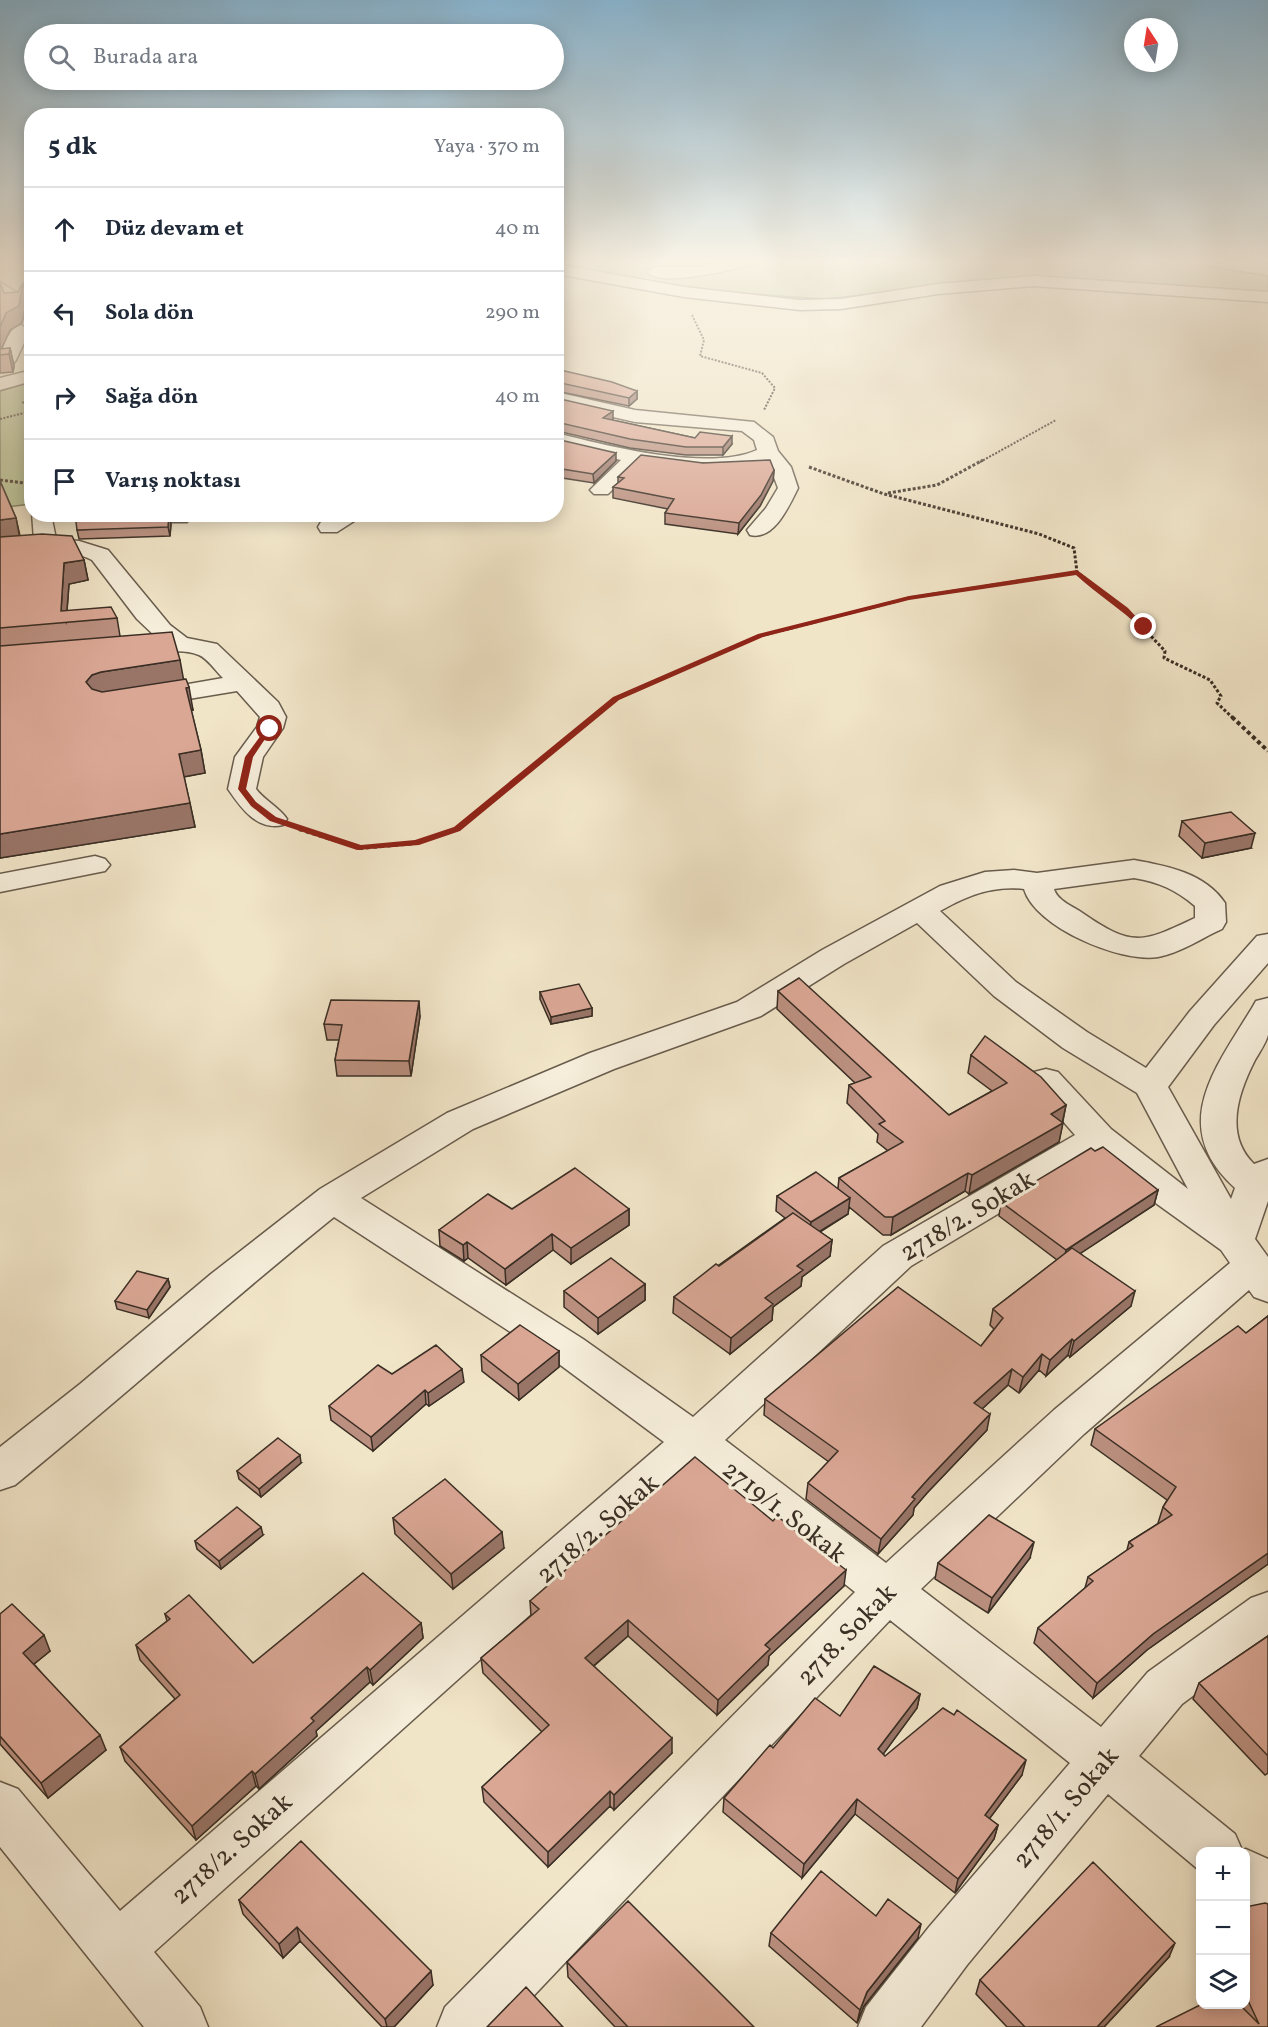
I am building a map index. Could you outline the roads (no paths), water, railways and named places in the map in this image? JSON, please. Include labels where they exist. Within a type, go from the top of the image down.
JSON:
[{"type":"street","points":[[0,384],[24,377]]},
{"type":"street","points":[[564,400],[635,416],[747,426],[763,437],[768,453],[781,467],[788,488],[775,511],[758,531]]},
{"type":"street","points":[[564,442],[634,458],[740,463],[759,460],[768,453]]},
{"type":"street","points":[[601,490],[634,458]]},
{"type":"street","points":[[42,522],[46,545]]},
{"type":"street","points":[[329,527],[339,522]]},
{"type":"street","points":[[0,549],[46,545],[71,547],[100,555],[150,619],[163,633],[180,644]]},
{"type":"street","points":[[102,651],[180,644],[208,649],[244,682],[269,708],[273,717],[270,729],[249,757],[242,789],[254,804],[273,819]]},
{"type":"street","points":[[118,702],[244,682]]},
{"type":"street","points":[[0,883],[95,865]]},
{"type":"street","points":[[0,1472],[87,1403],[225,1284],[333,1198],[460,1121],[602,1061],[749,1009],[833,957],[922,911],[951,892],[985,881],[1014,879],[1037,882],[1134,869],[1162,874],[1188,885],[1210,903],[1211,922],[1156,948],[1127,947],[1101,939],[1042,899],[1037,882]]},
{"type":"street","points":[[922,911],[1005,989],[1075,1041],[1150,1086],[1252,1264]]},
{"type":"street","points":[[1150,1086],[1202,1018],[1268,943]]},
{"type":"street","points":[[1252,1264],[1262,1178],[1229,1159],[1222,1146],[1219,1131],[1220,1097],[1268,1008]]},
{"type":"street","points":[[1046,1080],[1098,1138],[1252,1264]]},
{"type":"street","name":"2718/2. Sokak","points":[[117,1949],[695,1441],[897,1256],[1016,1184],[1098,1138]]},
{"type":"street","name":"2719/1. Sokak","points":[[333,1198],[569,1350],[695,1441],[1105,1760],[1212,1847]]},
{"type":"street","name":"2718. Sokak","points":[[465,2027],[888,1590],[1069,1422],[1252,1264]]},
{"type":"street","name":"2718/1. Sokak","points":[[886,2027],[948,1946],[1165,1688],[1268,1613]]},
{"type":"street","points":[[0,1807],[180,2027]]},
{"type":"street","points":[[1250,1879],[1268,1893]]}]
